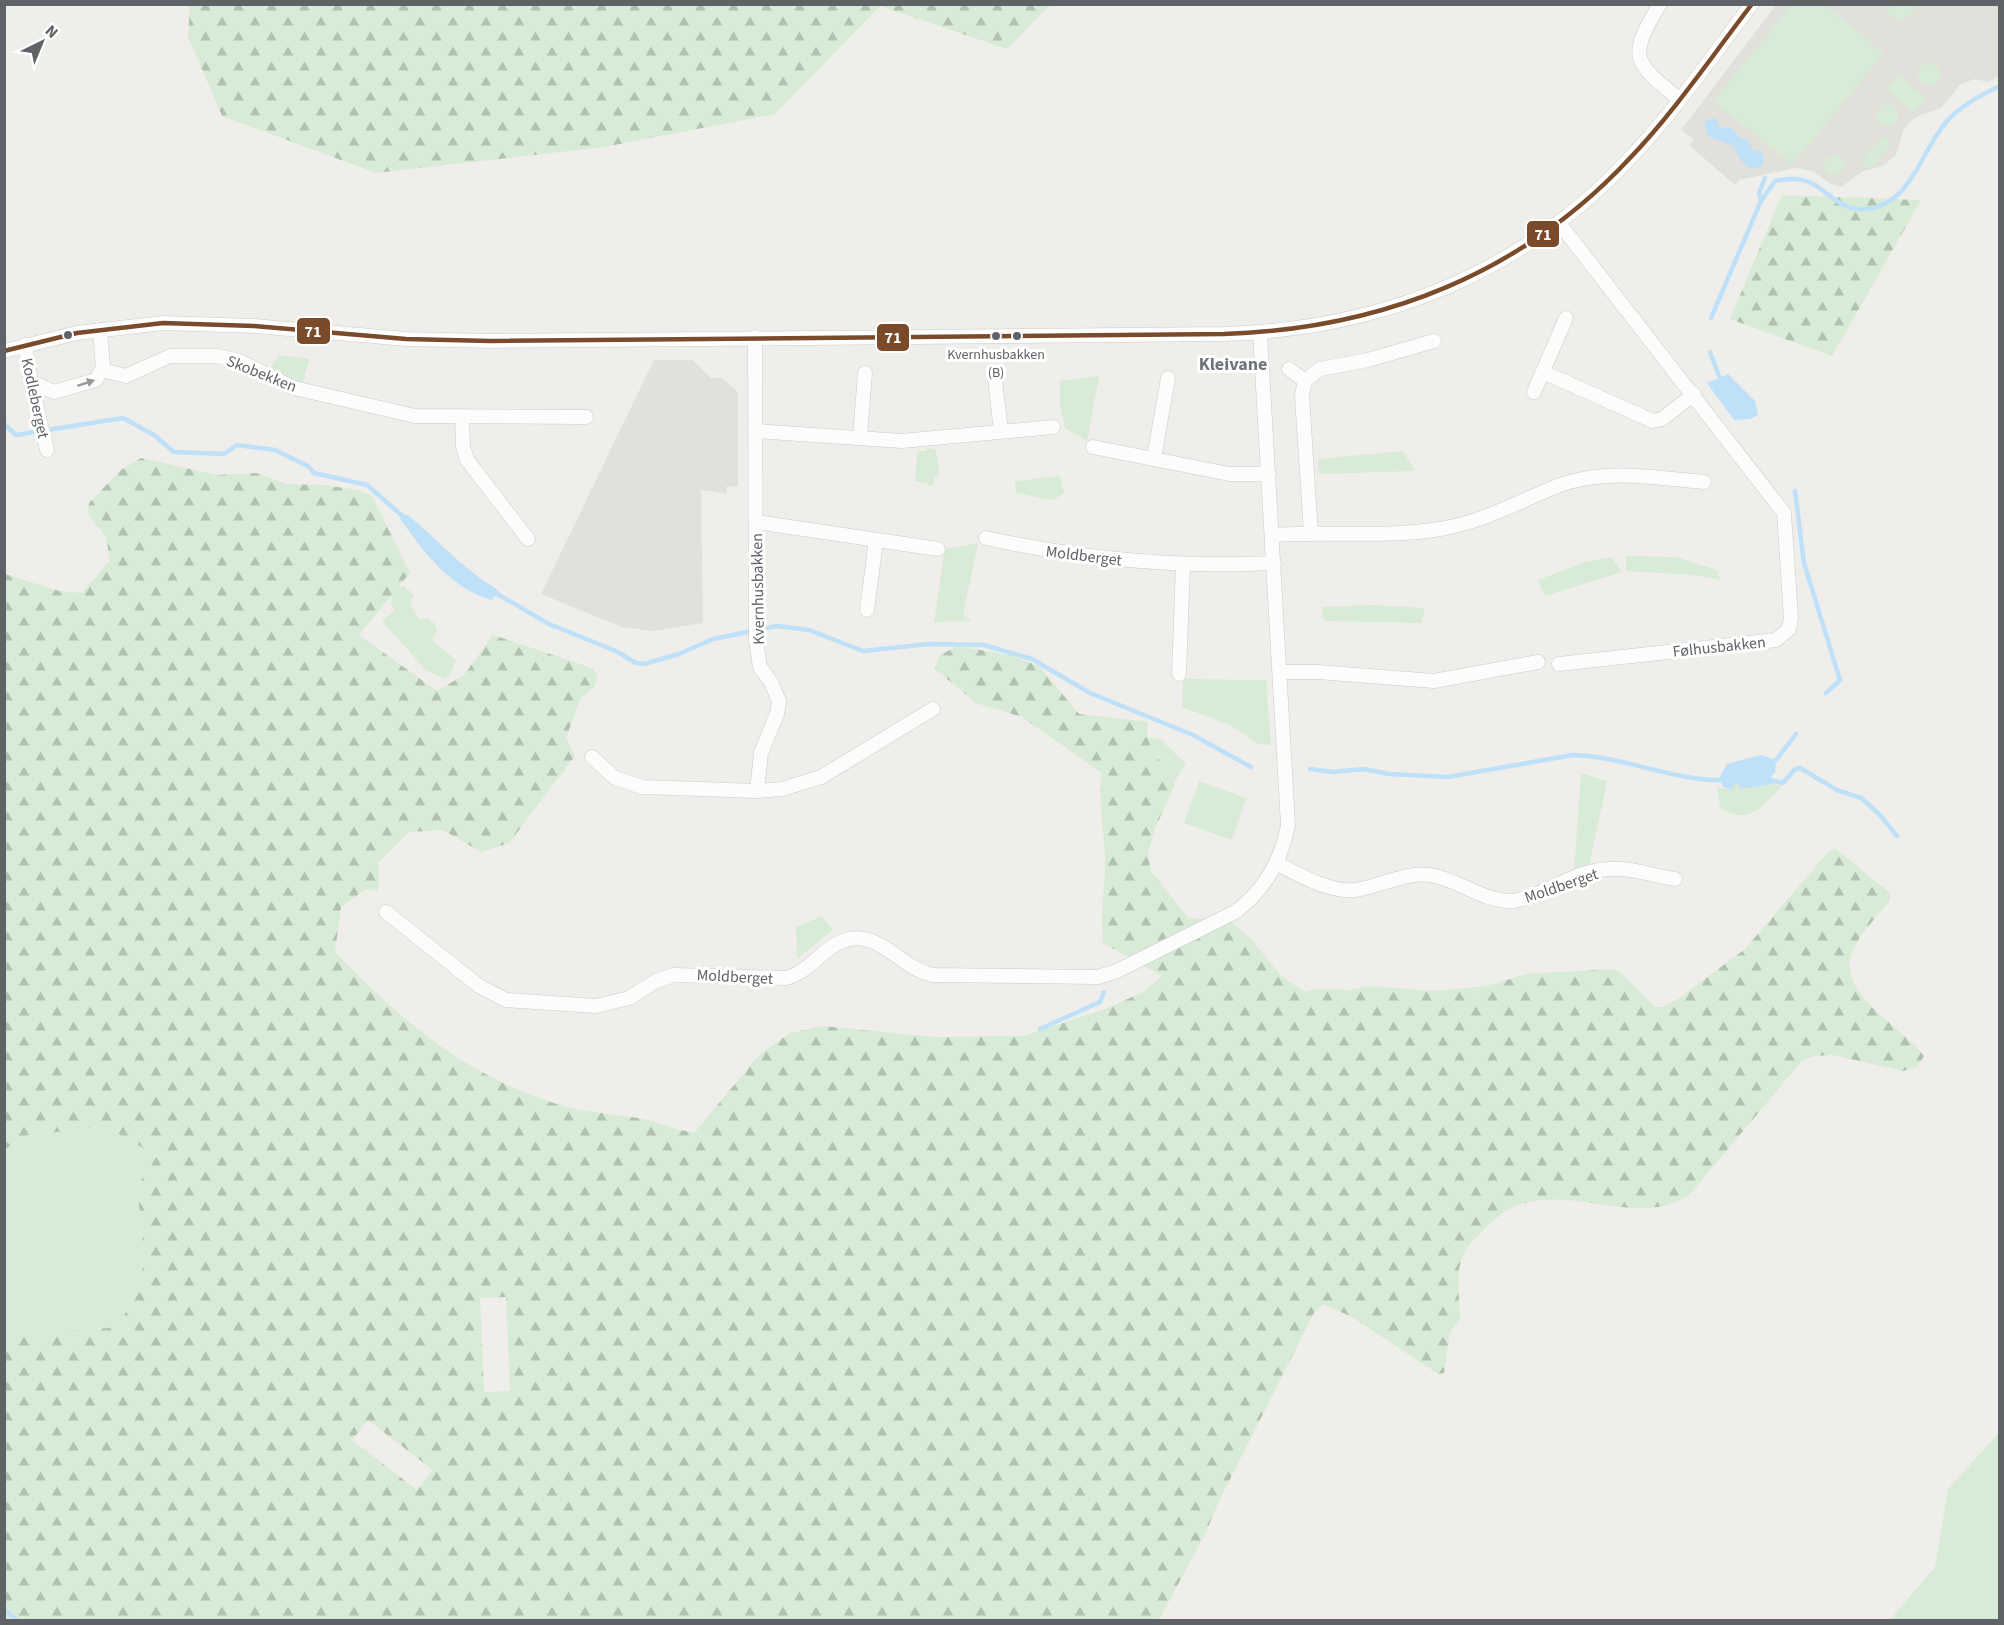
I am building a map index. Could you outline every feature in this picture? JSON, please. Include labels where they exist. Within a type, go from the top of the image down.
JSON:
[{"type":"street","points":[[1660,4],[1642,35],[1638,56],[1645,70],[1680,99]]},
{"type":"street","points":[[4,351],[100,330],[163,323],[196,323],[445,341],[1260,333],[1362,317],[1428,296],[1485,269],[1559,223],[1630,158],[1680,99],[1752,4]]},
{"type":"street","name":"Følhusbakken","points":[[1559,223],[1694,394],[1784,513],[1791,618],[1789,628],[1776,640],[1559,664]]},
{"type":"street","points":[[1534,392],[1566,318]]},
{"type":"street","points":[[31,382],[46,391],[60,392],[96,380],[102,370],[100,330]]},
{"type":"street","name":"Moldberget","points":[[386,912],[479,986],[499,998],[596,1006],[629,998],[657,981],[674,975],[786,978],[800,973],[840,942],[856,938],[872,940],[917,970],[933,975],[1098,977],[1117,971],[1235,912],[1254,896],[1278,864],[1288,825],[1260,333]]},
{"type":"street","name":"Kvernhusbakken","points":[[755,337],[758,658],[760,667],[777,692],[779,701],[777,714],[761,753],[757,791]]},
{"type":"street","points":[[1311,534],[1302,396],[1305,381],[1320,369],[1368,360],[1434,341]]},
{"type":"street","name":"Kodleberget","points":[[25,345],[47,450]]},
{"type":"street","name":"Skobekken","points":[[102,370],[126,376],[170,356],[227,357],[294,388],[409,415],[586,417]]},
{"type":"street","points":[[1288,369],[1305,381]]},
{"type":"street","points":[[1543,372],[1653,421],[1662,419],[1694,394]]},
{"type":"street","points":[[860,436],[865,373]]},
{"type":"street","points":[[1154,458],[1168,378]]},
{"type":"street","points":[[994,380],[1001,431]]},
{"type":"street","points":[[462,417],[463,446],[467,460],[528,539]]},
{"type":"street","points":[[755,431],[927,440],[1053,427]]},
{"type":"street","points":[[1093,447],[1228,474],[1269,474]]},
{"type":"street","points":[[1272,535],[1385,534],[1439,529],[1475,522],[1560,485],[1610,475],[1704,482]]},
{"type":"street","name":"Kvernhusbakken","points":[[756,522],[938,549]]},
{"type":"street","name":"Moldberget","points":[[986,538],[1100,559],[1183,564],[1274,564]]},
{"type":"street","points":[[867,610],[876,540]]},
{"type":"street","points":[[1179,674],[1183,564]]},
{"type":"street","points":[[1281,672],[1318,672],[1434,681],[1538,662]]},
{"type":"street","points":[[592,757],[615,778],[642,787],[757,791],[783,789],[821,777],[933,709]]},
{"type":"street","name":"Moldberget","points":[[1278,864],[1340,889],[1353,891],[1420,874],[1435,876],[1500,900],[1516,901],[1585,873],[1616,868],[1641,870],[1675,879]]},
{"type":"shaded area","points":[[1776,5],[1999,5],[1999,76],[1988,82],[1975,79],[1961,84],[1941,108],[1918,116],[1910,122],[1903,131],[1896,155],[1883,166],[1863,171],[1841,187],[1831,184],[1812,171],[1795,168],[1739,180],[1735,185],[1689,145],[1694,140],[1681,130]]},
{"type":"shaded area","points":[[654,360],[692,360],[711,378],[722,378],[738,392],[738,486],[726,487],[727,494],[701,490],[703,623],[652,631],[622,627],[541,594]]},
{"type":"green space","points":[[190,4],[1050,5],[1007,49],[880,6],[775,114],[604,147],[376,173],[222,116],[188,37]]},
{"type":"green space","points":[[1792,5],[1826,5],[1884,53],[1792,165],[1713,101]]},
{"type":"green space","points":[[1888,5],[1919,5],[1909,17],[1900,20],[1885,13],[1890,7]]},
{"type":"green space","points":[[1929,63],[1937,66],[1940,74],[1937,82],[1929,85],[1921,82],[1918,74],[1921,66]]},
{"type":"green space","points":[[1899,75],[1926,99],[1913,112],[1886,89]]},
{"type":"green space","points":[[1887,104],[1895,107],[1898,115],[1895,123],[1887,126],[1879,123],[1876,115],[1879,107]]},
{"type":"green space","points":[[1883,136],[1892,144],[1871,168],[1867,168],[1862,160]]},
{"type":"green space","points":[[1834,155],[1841,158],[1844,165],[1841,172],[1834,175],[1827,172],[1824,165],[1827,158]]},
{"type":"green space","points":[[1782,195],[1921,200],[1832,356],[1730,319]]},
{"type":"green space","points":[[279,355],[309,359],[303,383],[269,370]]},
{"type":"green space","points":[[1099,376],[1087,441],[1065,428],[1060,404],[1060,381]]},
{"type":"green space","points":[[927,448],[936,450],[939,475],[934,478],[934,484],[928,487],[928,483],[915,481],[917,451],[927,451]]},
{"type":"green space","points":[[1403,451],[1415,471],[1319,474],[1318,459]]},
{"type":"green space","points":[[141,458],[217,475],[256,473],[287,484],[324,485],[358,490],[372,496],[410,573],[359,635],[437,691],[464,675],[493,635],[583,665],[593,669],[598,676],[594,687],[580,699],[566,738],[575,756],[509,843],[481,852],[443,830],[409,832],[378,863],[379,886],[377,891],[366,889],[341,907],[335,952],[387,1003],[442,1047],[502,1082],[571,1108],[638,1118],[683,1131],[695,1132],[759,1055],[790,1033],[823,1026],[936,1037],[1024,1036],[1105,1009],[1143,992],[1162,976],[1103,943],[1105,857],[1100,797],[1102,773],[1022,717],[976,703],[935,669],[939,656],[957,646],[1009,655],[1039,666],[1079,714],[1148,722],[1152,749],[1175,784],[1154,831],[1148,854],[1151,871],[1189,919],[1226,917],[1252,940],[1281,976],[1305,992],[1318,989],[1349,990],[1369,986],[1434,991],[1486,986],[1527,974],[1611,969],[1619,971],[1655,1007],[1663,1007],[1678,999],[1745,949],[1829,851],[1835,848],[1890,893],[1890,900],[1864,932],[1852,952],[1850,967],[1854,982],[1862,996],[1874,1009],[1924,1056],[1917,1067],[1903,1071],[1833,1055],[1815,1056],[1802,1061],[1690,1194],[1670,1204],[1648,1208],[1626,1208],[1579,1201],[1533,1201],[1504,1212],[1473,1240],[1461,1260],[1458,1278],[1460,1320],[1450,1331],[1444,1373],[1438,1374],[1352,1317],[1323,1304],[1314,1313],[1219,1501],[1206,1532],[1159,1620],[5,1620],[4,1336],[120,1327],[145,1262],[137,1187],[157,1156],[105,1126],[25,1136],[4,1150],[5,574],[59,591],[82,593],[110,560],[106,538],[90,517],[89,503],[121,470]],"holes":[[[506,1297],[510,1391],[484,1392],[480,1298]],[[368,1420],[433,1470],[417,1490],[352,1440]]]},
{"type":"green space","points":[[1060,476],[1064,493],[1053,500],[1016,493],[1015,481]]},
{"type":"green space","points":[[978,543],[963,614],[971,621],[934,622],[945,549]]},
{"type":"green space","points":[[1626,556],[1676,557],[1717,570],[1720,580],[1695,575],[1626,571]]},
{"type":"green space","points":[[1611,557],[1622,572],[1545,596],[1538,580],[1585,562]]},
{"type":"green space","points":[[404,586],[414,595],[410,605],[420,620],[427,618],[435,624],[437,631],[432,640],[456,660],[450,675],[445,679],[426,670],[382,621],[395,610],[391,604],[394,592]]},
{"type":"green space","points":[[1373,605],[1425,608],[1421,623],[1324,621],[1322,607]]},
{"type":"green space","points":[[1183,679],[1266,680],[1271,745],[1257,744],[1232,726],[1182,707]]},
{"type":"green space","points":[[1149,737],[1160,739],[1186,764],[1174,782],[1164,770],[1160,756],[1150,755]]},
{"type":"green space","points":[[1581,773],[1607,781],[1589,867],[1574,872]]},
{"type":"green space","points":[[1199,781],[1246,798],[1232,840],[1184,823]]},
{"type":"green space","points":[[1733,784],[1740,784],[1741,789],[1773,784],[1782,786],[1755,812],[1740,815],[1720,808],[1717,788],[1733,790]]},
{"type":"green space","points":[[822,916],[833,930],[797,959],[796,927]]},
{"type":"green space","points":[[105,1126],[157,1156],[137,1187],[145,1262],[120,1327],[5,1336],[4,1150],[25,1136]]},
{"type":"green space","points":[[1999,1433],[1999,1620],[1890,1620],[1935,1567],[1948,1489]]},
{"type":"water","points":[[1712,118],[1717,120],[1719,127],[1734,129],[1739,138],[1749,141],[1753,150],[1762,152],[1764,160],[1761,167],[1752,169],[1742,162],[1733,146],[1708,136],[1704,122]]},
{"type":"water","points":[[1728,374],[1755,401],[1758,415],[1750,419],[1734,420],[1707,383]]},
{"type":"water","points":[[408,515],[467,568],[499,592],[491,600],[476,594],[450,578],[409,532],[400,519]]},
{"type":"water","points":[[1761,755],[1776,760],[1775,773],[1771,776],[1773,784],[1740,789],[1739,784],[1734,784],[1733,790],[1723,787],[1719,778],[1727,764]]},
{"type":"waterway","points":[[1711,318],[1761,201],[1775,181],[1793,179],[1806,181],[1819,187],[1842,205],[1857,209],[1882,205],[1905,187],[1947,121],[1972,101],[2000,86]]},
{"type":"waterway","points":[[1761,201],[1759,193],[1765,178]]},
{"type":"waterway","points":[[1710,352],[1719,376]]},
{"type":"waterway","points":[[4,424],[16,435],[123,418],[154,435],[174,452],[224,454],[237,445],[275,450],[308,466],[314,473],[367,485],[407,520]]},
{"type":"waterway","points":[[1795,491],[1804,563],[1840,680],[1826,693]]},
{"type":"waterway","points":[[494,592],[549,624],[616,651],[636,663],[644,664],[679,654],[713,639],[777,626],[809,630],[863,651],[928,644],[984,645],[1032,659],[1090,693],[1193,735],[1251,767]]},
{"type":"waterway","points":[[1776,760],[1796,734]]},
{"type":"waterway","points":[[1310,769],[1333,772],[1363,769],[1389,774],[1448,777],[1573,755],[1592,756],[1687,777],[1725,780]]},
{"type":"waterway","points":[[1769,780],[1783,783],[1794,770],[1800,768],[1837,790],[1861,798],[1879,814],[1897,836]]},
{"type":"waterway","points":[[1040,1029],[1100,1002],[1104,992]]},
{"type":"waterway","points":[[4,1610],[17,1620]]},
{"type":"transit line","name":"71","points":[[4,351],[77,333],[163,323],[254,326],[406,339],[490,341],[1224,334],[1282,330],[1338,321],[1393,307],[1445,288],[1495,263],[1543,234],[1588,199],[1647,140],[1752,4]]},
{"type":"place","name":"Kvernhusbakken (B)","points":[[996,336]]},
{"type":"district","name":"Kleivane","points":[[1233,364]]}]
